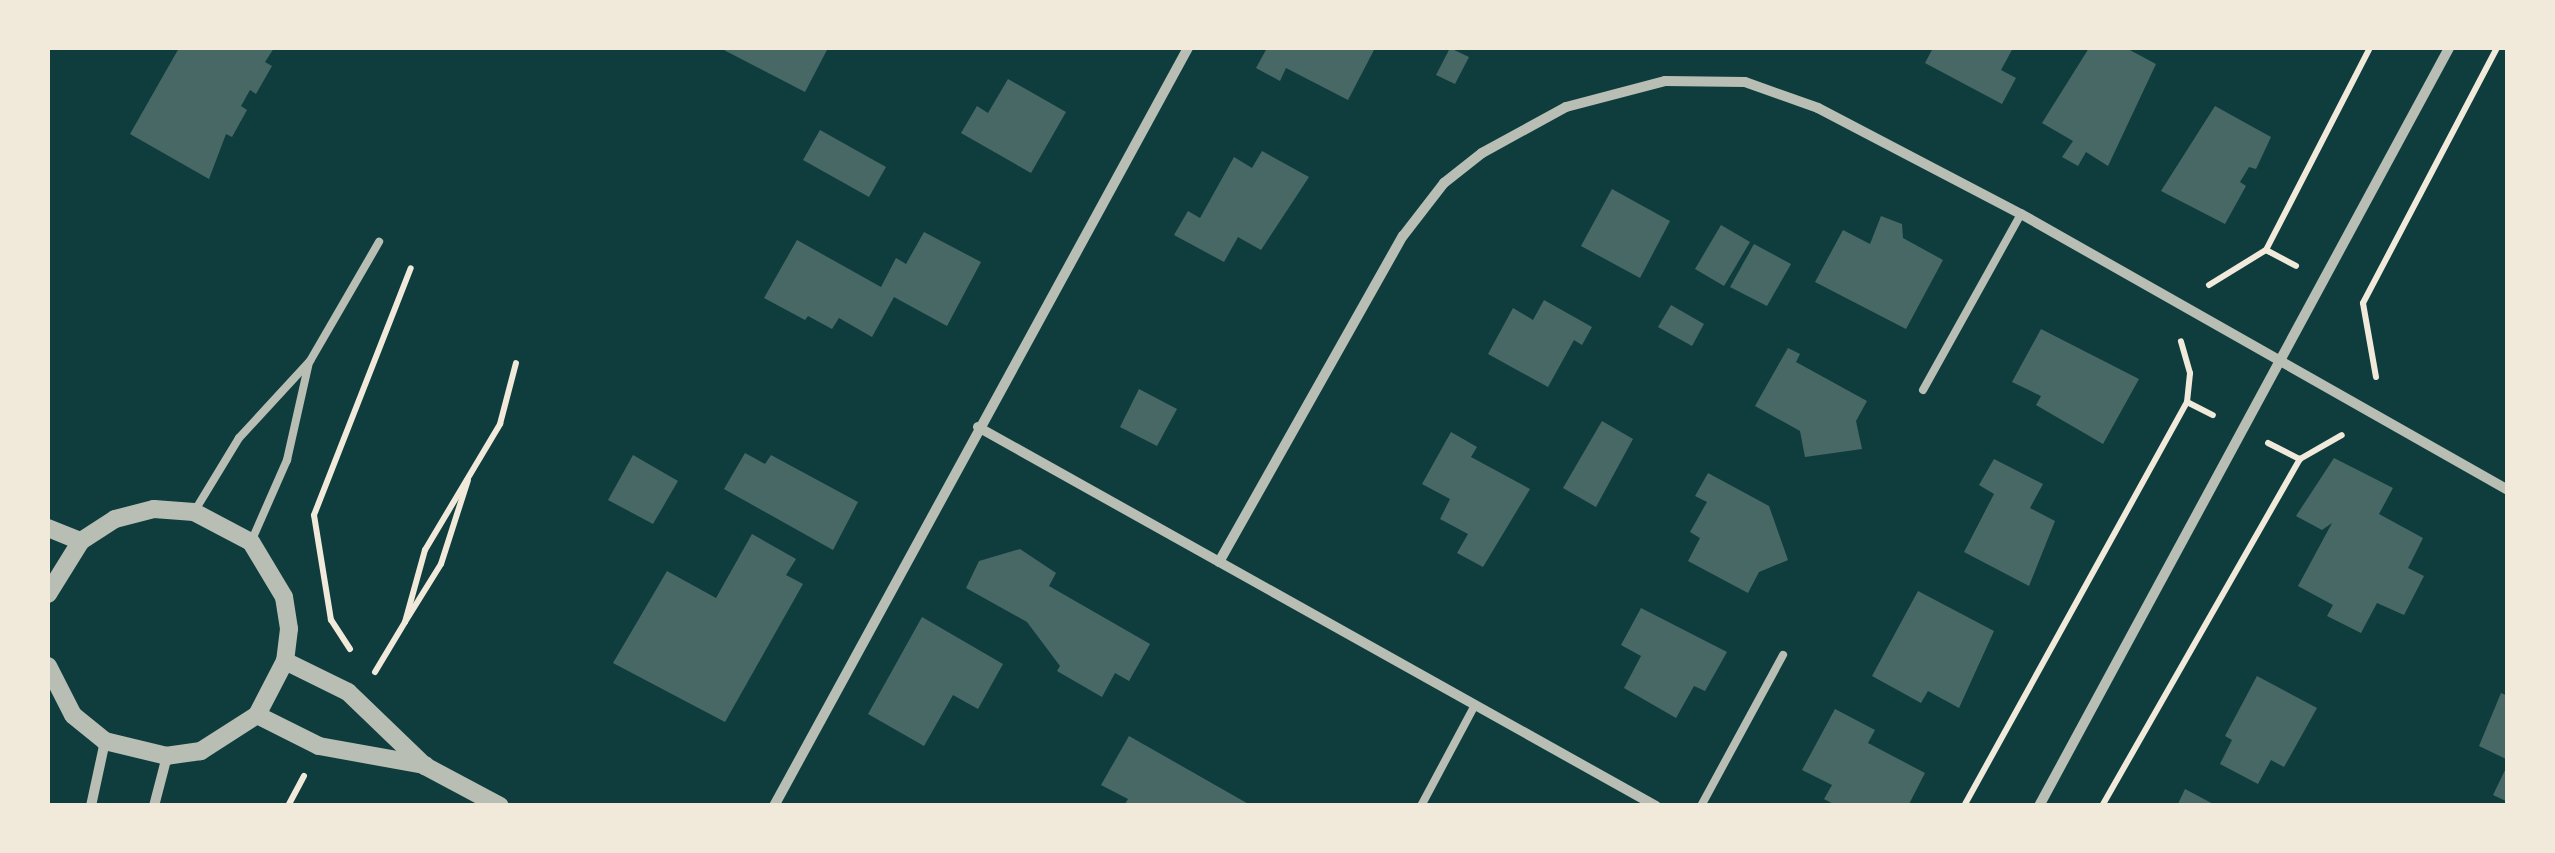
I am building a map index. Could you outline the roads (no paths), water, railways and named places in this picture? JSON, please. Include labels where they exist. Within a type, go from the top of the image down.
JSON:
[{"type":"street","points":[[774,806],[1188,48]]},
{"type":"street","points":[[2039,806],[2449,48]]},
{"type":"street","points":[[1218,562],[1423,208],[1482,153],[1566,108],[1665,81],[1744,82],[1818,108],[2020,214],[2508,490]]},
{"type":"street","points":[[978,427],[1656,806]]},
{"type":"street","points":[[48,594],[80,541],[115,519],[141,512],[194,512],[251,542],[284,597],[286,661],[257,715],[201,751],[167,756],[105,741],[73,715],[48,666]]},
{"type":"street","points":[[48,528],[80,541]]},
{"type":"street","points":[[286,661],[348,692],[425,766],[500,806]]},
{"type":"street","points":[[257,715],[319,746],[425,766]]},
{"type":"street","points":[[91,806],[105,741]]},
{"type":"street","points":[[154,806],[167,756]]},
{"type":"lane","points":[[1923,390],[2020,214]]},
{"type":"lane","points":[[194,512],[239,438],[310,361],[379,242]]},
{"type":"lane","points":[[251,542],[287,460],[310,361]]},
{"type":"lane","points":[[1700,806],[1783,655]]},
{"type":"lane","points":[[1421,806],[1475,704]]}]
